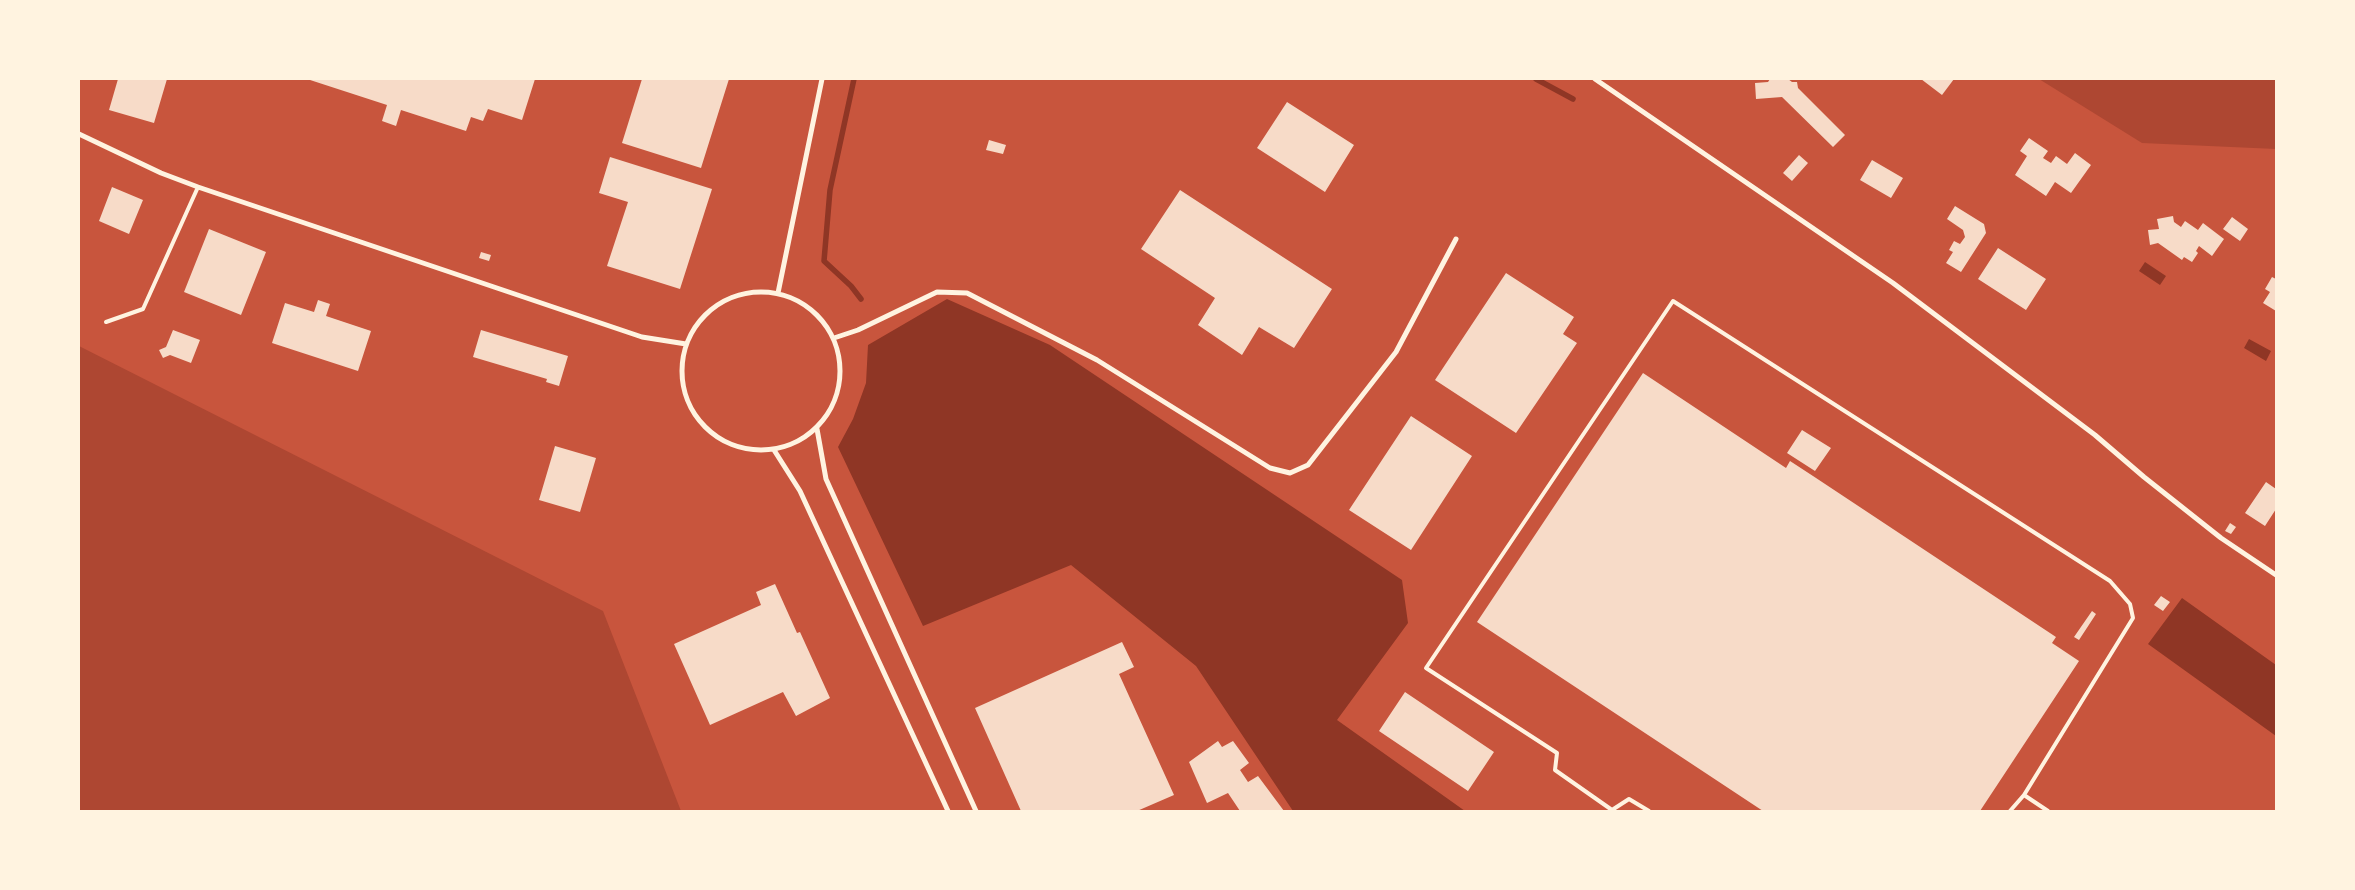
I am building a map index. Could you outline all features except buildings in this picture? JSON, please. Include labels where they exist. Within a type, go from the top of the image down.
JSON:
[{"type":"street","points":[[778,293],[822,79]]},
{"type":"street","points":[[1595,79],[1893,283],[2095,435],[2144,477],[2221,538],[2276,575]]},
{"type":"street","points":[[79,134],[161,173],[198,187],[642,337],[686,344]]},
{"type":"street","points":[[834,338],[858,330],[937,292],[967,293],[1097,360],[1270,468],[1290,473],[1308,465],[1396,352],[1456,239]]},
{"type":"street","points":[[755,292],[778,293],[801,302],[820,317],[834,338],[840,362],[840,386],[832,409],[817,429],[774,450],[747,450],[721,440],[700,422],[686,398],[682,371],[686,344],[697,324],[713,308],[726,300],[755,292]]},
{"type":"street","points":[[817,429],[826,479],[976,811]]},
{"type":"street","points":[[774,450],[800,490],[948,811]]},
{"type":"lane","points":[[106,322],[143,309],[198,187]]},
{"type":"lane","points":[[1648,811],[1629,799],[1612,810],[1555,770],[1557,753],[1426,668],[1673,302],[2110,581],[2130,604],[2133,618],[2024,795],[2010,811]]},
{"type":"lane","points":[[2024,795],[2048,811]]},
{"type":"shaded area","points":[[2039,79],[2276,79],[2276,149],[2142,143]]},
{"type":"shaded area","points":[[2145,262],[2166,276],[2160,285],[2139,271]]},
{"type":"shaded area","points":[[947,299],[1050,345],[1402,580],[1408,623],[1337,720],[1465,811],[1293,811],[1196,666],[1071,565],[923,626],[838,447],[853,419],[866,383],[868,345]]},
{"type":"shaded area","points":[[2249,339],[2271,351],[2266,361],[2244,348]]},
{"type":"shaded area","points":[[79,346],[603,611],[681,811],[79,811]]},
{"type":"shaded area","points":[[2182,598],[2276,665],[2276,736],[2148,644]]},
{"type":"waterway","points":[[854,79],[830,190],[824,261],[851,286],[861,299]]},
{"type":"waterway","points":[[1536,79],[1573,99]]}]
